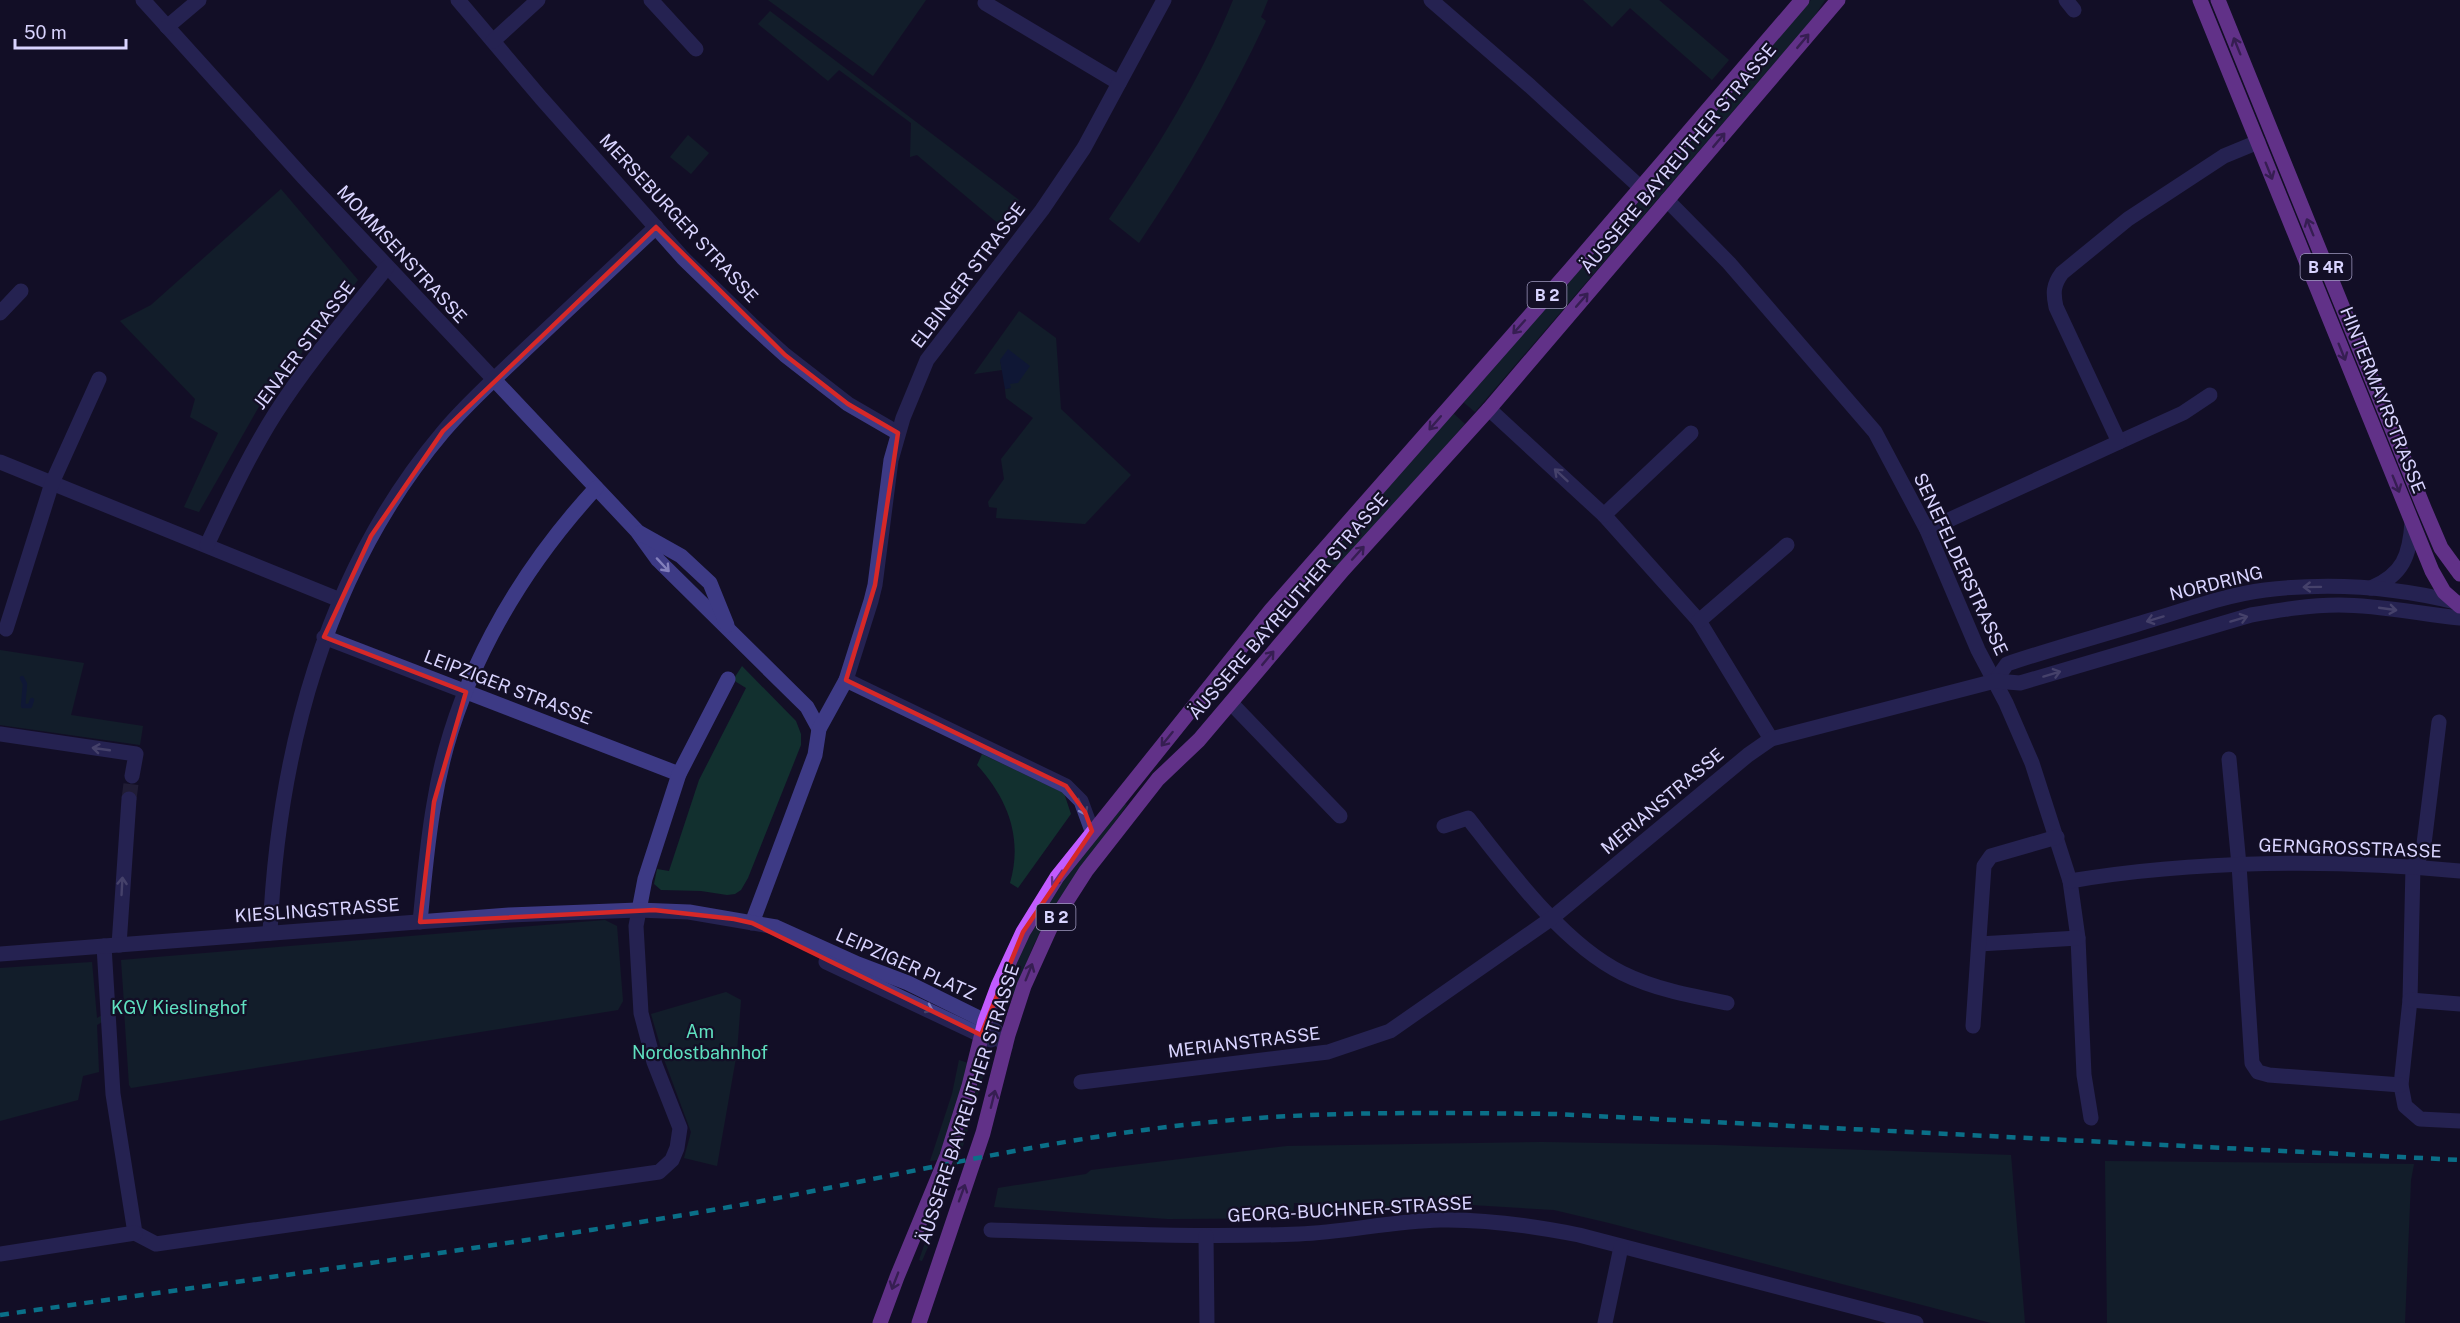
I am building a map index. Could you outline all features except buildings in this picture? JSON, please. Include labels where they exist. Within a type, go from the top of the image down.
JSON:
[{"type":"main road","name":"ÄUSSERE BAYREUTHER STRASSE","points":[[880,1323],[947,1156],[969,1086],[983,1028],[1005,968],[1035,911],[1092,831],[1271,610],[1641,188],[1802,0]]},
{"type":"main road","name":"ÄUSSERE BAYREUTHER STRASSE","points":[[919,1323],[983,1133],[1005,1047],[1031,966],[1071,892],[1158,779],[1231,703],[1343,570],[1489,409],[1838,0]]},
{"type":"main road","name":"HINTERMAYRSTRASSE","points":[[2200,0],[2436,579],[2444,592],[2459,602]]},
{"type":"main road","name":"HINTERMAYRSTRASSE","points":[[2218,0],[2420,499],[2441,548],[2460,574]]},
{"type":"street","name":"MOMMSENSTRASSE","points":[[143,0],[387,267],[637,531],[681,556],[710,584],[730,631],[807,707],[819,729]]},
{"type":"street","points":[[167,27],[199,0]]},
{"type":"street","name":"MERSEBURGER STRASSE","points":[[458,0],[541,98],[656,227],[751,324],[785,355],[848,404],[898,433]]},
{"type":"street","points":[[494,41],[538,0]]},
{"type":"street","points":[[651,0],[696,49]]},
{"type":"street","name":"ELBINGER STRASSE","points":[[846,680],[875,585],[891,460],[898,433],[927,360],[1058,187],[1084,148],[1164,0]]},
{"type":"street","points":[[1431,0],[1530,86],[1641,188]]},
{"type":"street","points":[[985,3],[1119,83]]},
{"type":"street","points":[[2118,442],[2056,307],[2053,292],[2056,281],[2062,273],[2128,219],[2224,156],[2258,142]]},
{"type":"street","name":"SENEFELDERSTRASSE","points":[[1667,200],[1729,264],[1875,432],[1927,530],[1978,650],[1995,681],[2032,763],[2070,881],[2078,938],[2084,1075],[2091,1118]]},
{"type":"street","points":[[270,933],[273,877],[285,790],[305,697],[324,637],[371,536],[404,484],[443,431],[493,380],[656,227]]},
{"type":"street","name":"JENAER STRASSE","points":[[207,545],[238,478],[275,415],[300,378],[387,267]]},
{"type":"street","points":[[0,312],[21,291]]},
{"type":"street","points":[[6,629],[52,483],[99,379]]},
{"type":"street","points":[[1927,530],[2183,413],[2210,395]]},
{"type":"street","points":[[1489,409],[1604,515],[1699,621],[1771,739]]},
{"type":"street","points":[[1604,515],[1691,432]]},
{"type":"street","points":[[0,462],[340,600]]},
{"type":"street","points":[[420,922],[434,802],[448,743],[466,692],[496,624],[527,573],[567,519],[596,488]]},
{"type":"street","points":[[2371,588],[2399,570],[2408,552],[2412,522]]},
{"type":"street","points":[[1699,621],[1787,545]]},
{"type":"street","name":"NORDRING","points":[[1995,681],[2007,664],[2211,602],[2263,590],[2298,587],[2371,588],[2424,594],[2459,602]]},
{"type":"street","points":[[2437,615],[2459,602]]},
{"type":"street","name":"NORDRING","points":[[1771,739],[1995,681],[2026,682],[2251,615],[2281,609],[2338,605],[2370,606],[2460,618]]},
{"type":"street","name":"LEIPZIGER STRASSE","points":[[324,637],[679,774]]},
{"type":"street","points":[[0,1254],[135,1233],[156,1244],[659,1172],[672,1160],[677,1148],[680,1128],[654,1062],[641,1013],[636,936],[638,910],[654,846],[679,774],[728,679]]},
{"type":"street","points":[[752,922],[815,755],[819,729],[846,680],[1066,786],[1081,801],[1092,831]]},
{"type":"street","points":[[1231,703],[1340,816]]},
{"type":"street","points":[[2439,722],[2423,852],[2413,866],[2410,1000],[2401,1085],[2405,1106],[2420,1119],[2460,1121]]},
{"type":"street","points":[[0,734],[136,754],[132,776]]},
{"type":"street","name":"MERIANSTRASSE","points":[[1081,1082],[1328,1052],[1390,1031],[1552,918],[1748,755],[1771,739]]},
{"type":"street","name":"GERNGROSSTRASSE","points":[[2229,759],[2239,865]]},
{"type":"street","points":[[129,799],[112,945],[113,1094],[135,1233]]},
{"type":"street","points":[[1444,826],[1468,818],[1511,872],[1552,918],[1583,946],[1623,973],[1690,996],[1727,1003]]},
{"type":"street","points":[[1973,1026],[1984,866],[1991,856],[2057,837]]},
{"type":"street","name":"GERNGROSSTRASSE","points":[[2070,881],[2239,865],[2318,863],[2413,866],[2460,871]]},
{"type":"street","points":[[2239,865],[2252,1063],[2258,1072],[2269,1075],[2401,1085]]},
{"type":"street","name":"KIESLINGSTRASSE","points":[[0,954],[508,915],[638,910]]},
{"type":"street","name":"LEIPZIGER PLATZ","points":[[638,910],[699,913],[776,927],[858,964],[908,983],[983,1028],[997,1032],[1005,1047]]},
{"type":"street","points":[[1979,944],[2078,938]]},
{"type":"street","points":[[2410,1000],[2460,1004]]},
{"type":"street","name":"GEORG-BUCHNER-STRASSE","points":[[991,1230],[1206,1236],[1322,1233],[1440,1220],[1485,1221],[1544,1228],[1621,1246],[1916,1323]]},
{"type":"street","points":[[1206,1236],[1207,1323]]},
{"type":"street","points":[[1605,1323],[1621,1246]]},
{"type":"highlighted area","points":[[656,227],[785,355],[848,404],[898,433],[875,585],[846,680],[1066,786],[1085,812],[1092,831],[1023,932],[981,1035],[752,923],[734,919],[654,910],[420,922],[434,802],[466,692],[324,637],[371,536],[443,431]]},
{"type":"green space","points":[[768,0],[926,0],[873,76]]},
{"type":"green space","points":[[1233,0],[1268,0],[1261,17],[1266,21],[1207,134],[1139,243],[1109,219],[1177,113],[1207,58]]},
{"type":"green space","points":[[1583,0],[1659,0],[1729,60],[1712,80],[1630,8],[1612,27]]},
{"type":"green space","points":[[1811,0],[1825,0],[1814,17],[1475,412],[1462,401],[1634,207]]},
{"type":"green space","points":[[770,11],[1019,200],[1000,225],[917,155],[910,157],[911,123],[839,70],[828,81],[758,24]]},
{"type":"green space","points":[[688,135],[709,153],[691,174],[670,157]]},
{"type":"green space","points":[[281,189],[358,280],[294,363],[265,396],[199,512],[184,507],[218,433],[190,417],[195,399],[120,321],[151,305]]},
{"type":"green space","points":[[1019,311],[1056,338],[1061,409],[1131,475],[1085,524],[996,518],[997,508],[989,507],[988,502],[1004,479],[1001,459],[1033,418],[1006,398],[1005,389],[1010,388],[1000,360],[1002,370],[974,374]]},
{"type":"green space","points":[[1453,413],[1465,424],[1338,566],[1329,567],[1326,559]]},
{"type":"green space","points":[[0,650],[84,663],[71,715],[143,726],[140,745],[0,725]]},
{"type":"green space","points":[[742,666],[796,721],[801,734],[801,745],[748,878],[741,890],[727,895],[701,891],[661,890],[654,884],[657,869],[669,871],[699,780],[746,688],[733,680]]},
{"type":"green space","points":[[982,754],[1064,793],[1071,814],[1018,888],[1010,883],[1015,850],[1010,820],[997,791],[977,765]]},
{"type":"green space","points":[[1123,803],[1127,805],[1055,905],[1033,946],[1014,997],[1003,992],[1025,944],[1051,897]]},
{"type":"green space","name":"KGV Kieslinghof","points":[[605,920],[617,926],[623,1001],[618,1010],[131,1088],[124,1009],[97,1025],[99,1072],[83,1076],[78,1100],[0,1121],[0,968],[92,962],[97,1018],[124,1003],[121,960]]},
{"type":"green space","name":"Am Nordostbahnhof","points":[[726,992],[741,1000],[737,1052],[717,1166],[684,1158],[691,1132],[665,1062],[651,1014]]},
{"type":"green space","points":[[959,1060],[968,1063],[966,1075],[938,1160],[930,1161],[952,1094]]},
{"type":"green space","points":[[980,1068],[985,1070],[965,1140],[922,1261],[919,1260],[964,1130]]},
{"type":"green space","points":[[1542,1142],[1716,1145],[2011,1155],[2025,1323],[1991,1323],[1554,1210],[1455,1204],[1321,1217],[1321,1203],[1294,1203],[1293,1218],[1168,1219],[994,1207],[998,1188],[1086,1174],[1091,1170],[1287,1146]]},
{"type":"green space","points":[[2105,1161],[2414,1164],[2411,1180],[2405,1323],[2107,1323]]},
{"type":"water","points":[[1008,349],[1030,366],[1018,383],[1010,384],[1011,388],[1005,389],[1000,360]]},
{"type":"waterway","points":[[22,678],[25,684],[23,706],[30,706],[32,700]]},
{"type":"tunnel","points":[[129,799],[132,776]]},
{"type":"railway","points":[[0,1315],[522,1241],[695,1213],[1005,1153],[1130,1132],[1283,1116],[1374,1113],[1556,1114],[2460,1160]]}]
